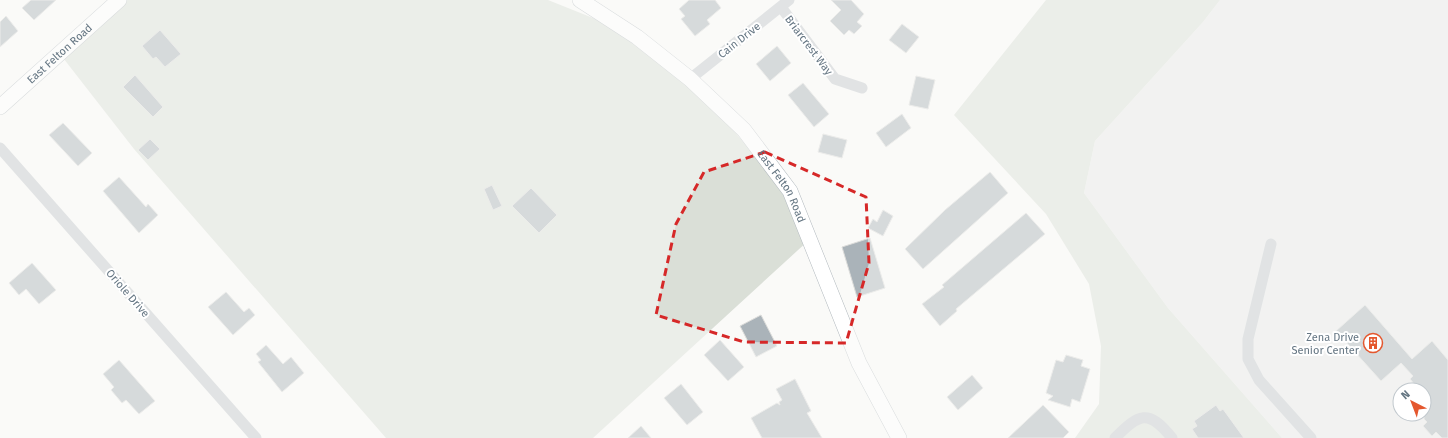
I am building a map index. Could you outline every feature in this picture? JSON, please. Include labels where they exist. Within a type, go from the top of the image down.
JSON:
[{"type":"street","name":"East Felton Road","points":[[0,107],[119,0]]},
{"type":"street","name":"East Felton Road","points":[[580,0],[637,38],[690,79],[744,130],[790,191],[859,363],[899,438]]},
{"type":"street","name":"Cain Drive","points":[[690,79],[785,4]]},
{"type":"street","name":"Briarcrest Way","points":[[785,4],[835,79],[862,88]]},
{"type":"street","name":"Oriole Drive","points":[[0,148],[256,438]]},
{"type":"street","points":[[1271,244],[1248,339],[1248,358],[1259,380],[1311,438]]},
{"type":"street","points":[[1115,438],[1134,420],[1140,417],[1147,417],[1172,438]]},
{"type":"highlighted area","points":[[765,152],[866,197],[869,263],[846,343],[744,342],[656,315],[676,224],[704,172]]},
{"type":"shaded area","points":[[120,0],[548,0],[618,28],[690,79],[783,189],[809,240],[593,438],[386,438],[134,149],[60,54]]},
{"type":"shaded area","points":[[1046,0],[1220,0],[1203,22],[1095,141],[1084,193],[1168,308],[1282,438],[1075,438],[1099,404],[1101,346],[1089,284],[1046,214],[954,115]]},
{"type":"shaded area","points":[[1220,0],[1448,0],[1448,438],[1282,438],[1168,308],[1084,193],[1095,141],[1203,22]]},
{"type":"building","points":[[31,0],[56,0],[34,20],[22,8]]},
{"type":"building","points":[[689,0],[715,0],[721,8],[707,20],[710,24],[695,36],[681,19],[685,16],[679,9]]},
{"type":"building","points":[[831,0],[851,0],[864,14],[857,22],[862,26],[854,34],[849,30],[844,35],[830,21],[841,10]]},
{"type":"building","points":[[6,16],[18,31],[0,47],[0,22]]},
{"type":"building","points":[[902,24],[919,37],[906,53],[889,40]]},
{"type":"building","points":[[160,30],[181,54],[165,67],[156,57],[153,59],[142,46]]},
{"type":"building","points":[[777,46],[791,63],[770,81],[756,64]]},
{"type":"building","points":[[135,75],[163,107],[153,117],[123,87]]},
{"type":"building","points":[[916,76],[935,80],[928,109],[909,105]]},
{"type":"building","points":[[803,83],[829,114],[814,127],[788,95]]},
{"type":"building","points":[[902,114],[911,128],[886,147],[876,133]]},
{"type":"building","points":[[63,123],[92,153],[78,166],[49,135]]},
{"type":"building","points":[[823,134],[847,140],[842,158],[818,152]]},
{"type":"building","points":[[150,139],[160,149],[148,160],[138,150]]},
{"type":"building","points":[[990,172],[1008,193],[923,269],[905,249],[945,210]]},
{"type":"building","points":[[119,177],[146,207],[148,204],[158,215],[139,233],[103,191]]},
{"type":"building","points":[[492,185],[502,206],[493,210],[484,189]]},
{"type":"building","points":[[531,188],[557,215],[539,233],[512,206]]},
{"type":"building","points":[[883,210],[893,216],[883,236],[868,228],[873,219],[877,222]]},
{"type":"building","points":[[1026,213],[1045,234],[956,309],[957,311],[940,326],[922,304],[944,287],[942,285]]},
{"type":"building","points":[[870,238],[885,288],[857,297],[842,247]]},
{"type":"building","points":[[32,263],[56,290],[39,304],[26,289],[19,295],[9,283]]},
{"type":"building","points":[[226,292],[244,312],[249,308],[255,315],[233,335],[208,307]]},
{"type":"building","points":[[1365,305],[1412,359],[1432,341],[1448,360],[1448,438],[1442,438],[1436,432],[1432,436],[1423,426],[1427,422],[1432,422],[1432,382],[1412,382],[1410,379],[1413,376],[1401,363],[1381,381],[1336,331]]},
{"type":"building","points":[[761,315],[777,346],[756,357],[740,326]]},
{"type":"building","points":[[720,340],[744,367],[728,381],[704,355]]},
{"type":"building","points":[[266,345],[283,364],[291,357],[304,373],[282,392],[258,362],[261,360],[256,354]]},
{"type":"building","points":[[1066,355],[1083,360],[1081,366],[1090,369],[1080,402],[1072,399],[1070,407],[1048,400],[1053,396],[1046,393],[1056,360],[1063,362]]},
{"type":"building","points":[[119,360],[155,401],[139,414],[126,400],[122,403],[111,390],[114,387],[103,374]]},
{"type":"building","points":[[972,375],[983,388],[958,410],[947,397]]},
{"type":"building","points":[[795,379],[811,411],[807,413],[822,438],[762,438],[751,418],[777,403],[780,405],[779,402],[782,400],[776,389]]},
{"type":"building","points":[[681,384],[703,412],[687,425],[664,398]]},
{"type":"building","points":[[1043,405],[1069,432],[1063,438],[1008,438]]},
{"type":"building","points":[[1216,405],[1220,411],[1223,409],[1244,438],[1198,438],[1192,429],[1197,426],[1194,421]]},
{"type":"building","points":[[641,426],[651,438],[628,438]]},
{"type":"place","name":"Zena Drive Senior Center","points":[[1373,343]]}]
